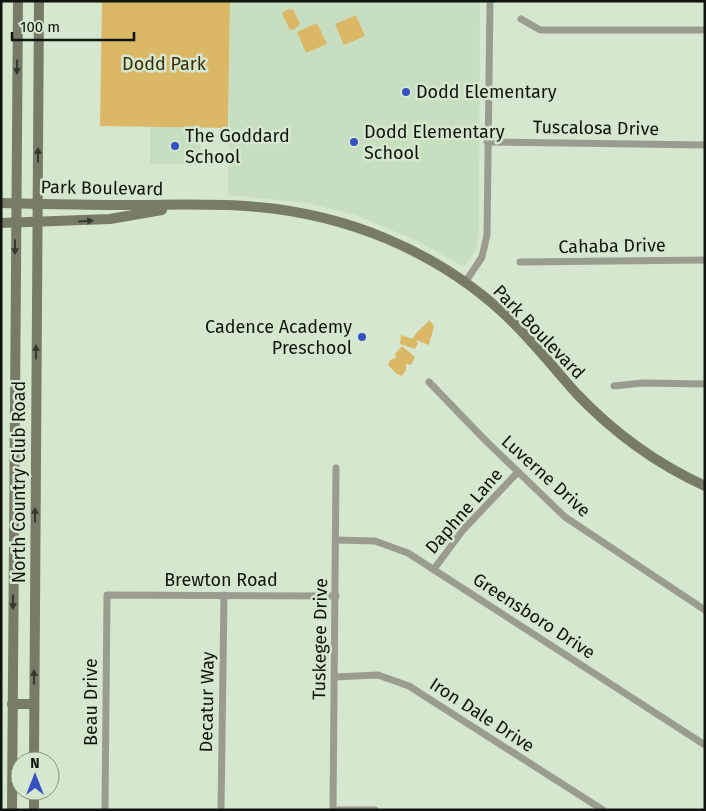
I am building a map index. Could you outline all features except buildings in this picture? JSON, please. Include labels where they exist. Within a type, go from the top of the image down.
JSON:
[{"type":"main road","points":[[12,810],[15,203],[18,1]]},
{"type":"main road","name":"North Country Club Road","points":[[34,751],[39,1]]},
{"type":"main road","name":"Park Boulevard","points":[[1,203],[259,207],[310,215],[346,224],[408,248],[466,282],[516,326],[606,422],[652,457],[705,486]]},
{"type":"main road","name":"Park Boulevard","points":[[1,223],[110,219],[189,205]]},
{"type":"main road","points":[[12,704],[34,704]]},
{"type":"street","points":[[466,282],[480,261],[486,246],[490,1]]},
{"type":"street","points":[[521,19],[540,30],[705,30]]},
{"type":"street","name":"Tuscalosa Drive","points":[[487,142],[705,145]]},
{"type":"street","name":"Cahaba Drive","points":[[520,262],[705,260]]},
{"type":"street","name":"Luverne Drive","points":[[429,382],[517,473],[565,517],[705,610]]},
{"type":"street","points":[[614,386],[642,383],[705,384]]},
{"type":"street","name":"Tuskegee Drive","points":[[333,810],[337,540],[336,468]]},
{"type":"street","name":"Daphne Lane","points":[[434,569],[463,530],[517,473]]},
{"type":"street","name":"Greensboro Drive","points":[[337,540],[375,541],[408,553],[705,744]]},
{"type":"street","name":"Brewton Road","points":[[107,595],[336,596]]},
{"type":"street","name":"Beau Drive","points":[[106,810],[107,595]]},
{"type":"street","name":"Decatur Way","points":[[221,810],[224,595]]},
{"type":"street","name":"Iron Dale Drive","points":[[335,677],[378,674],[409,686],[603,810]]},
{"type":"street","points":[[333,810],[375,810]]},
{"type":"shaded area","name":"Dodd Elementary School","points":[[230,1],[480,1],[479,232],[475,252],[464,267],[413,239],[355,215],[307,203],[228,195]]},
{"type":"shaded area","name":"The Goddard School","points":[[150,127],[202,127],[200,164],[150,164]]},
{"type":"green space","name":"Dodd Park","points":[[102,1],[230,1],[228,128],[100,126]]},
{"type":"green space","points":[[293,9],[300,24],[295,29],[290,30],[282,14],[286,10]]},
{"type":"green space","points":[[356,15],[365,36],[344,45],[335,24]]},
{"type":"green space","points":[[317,23],[327,44],[306,53],[297,32]]},
{"type":"green space","points":[[429,320],[434,326],[429,345],[416,340],[418,343],[415,349],[400,344],[401,335],[413,339],[416,333]]},
{"type":"green space","points":[[402,346],[415,357],[411,365],[406,364],[406,370],[402,376],[397,374],[388,365],[390,360],[396,358],[395,354]]},
{"type":"place","name":"Dodd Elementary","points":[[406,92]]},
{"type":"place","name":"Dodd Elementary School","points":[[354,142]]},
{"type":"place","name":"The Goddard School","points":[[175,146]]},
{"type":"place","name":"Cadence Academy Preschool","points":[[362,337]]}]
